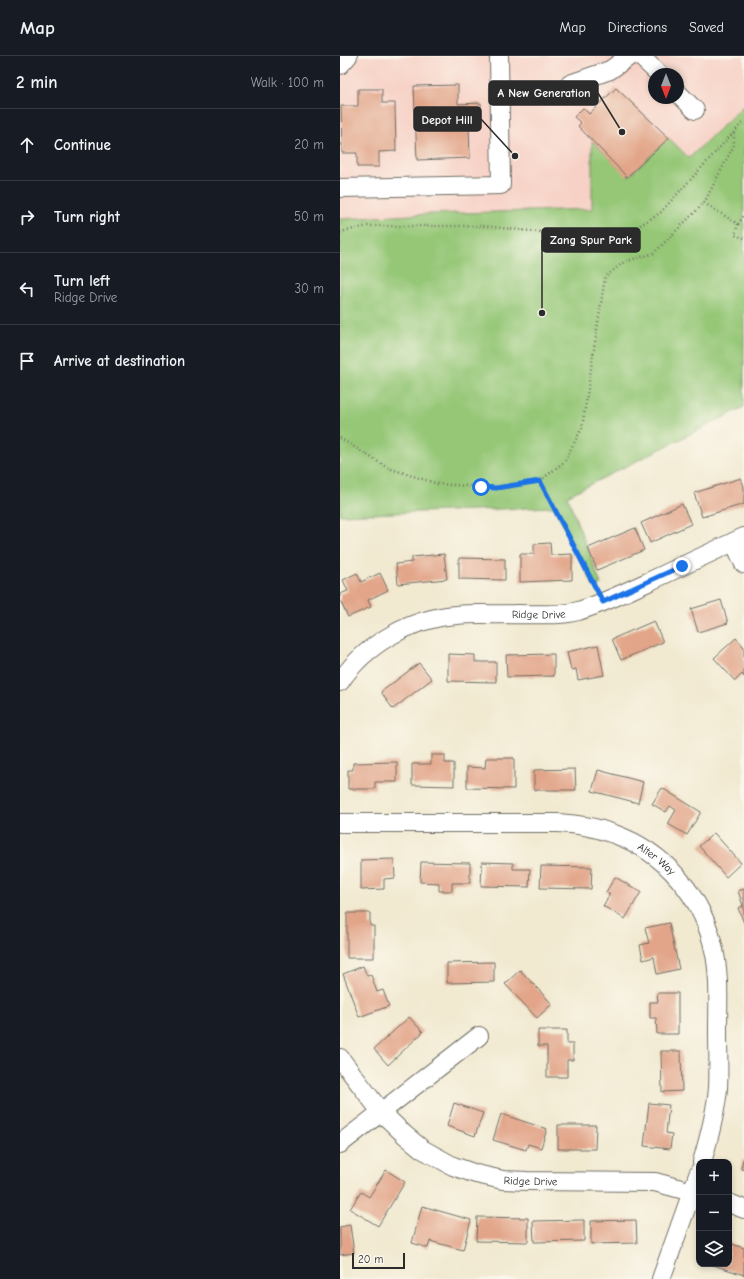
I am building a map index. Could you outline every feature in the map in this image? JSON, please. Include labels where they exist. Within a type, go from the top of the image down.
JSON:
[{"type":"street","points":[[340,64],[348,56]]},
{"type":"street","points":[[340,188],[500,185],[498,56]]},
{"type":"street","points":[[570,84],[610,70],[630,56]]},
{"type":"street","points":[[640,56],[653,68]]},
{"type":"street","points":[[684,99],[695,110]]},
{"type":"street","points":[[739,540],[744,564]]},
{"type":"street","name":"Ridge Drive","points":[[340,682],[358,660],[371,649],[388,637],[418,623],[436,618],[457,615],[548,614],[576,611],[603,602],[739,540]]},
{"type":"street","name":"Alter Way","points":[[340,823],[575,824],[597,828],[614,834],[646,850],[662,862],[682,882],[699,907],[712,942],[717,962],[718,1089],[711,1131],[703,1159]]},
{"type":"street","points":[[340,1144],[478,1036]]},
{"type":"street","name":"Ridge Drive","points":[[340,1058],[381,1112],[405,1135],[422,1149],[453,1166],[476,1174],[503,1180],[655,1182],[695,1193]]},
{"type":"street","points":[[661,1279],[695,1193]]},
{"type":"street","points":[[732,1204],[744,1209]]},
{"type":"path","points":[[340,232],[368,226],[484,226],[577,236],[624,235],[660,213],[744,121]]},
{"type":"path","points":[[340,438],[388,468],[438,484],[496,488],[540,481],[564,462],[582,428],[605,277],[624,262],[654,253],[704,203],[734,145],[734,132]]},
{"type":"path","points":[[704,203],[738,224]]},
{"type":"path","points":[[744,216],[738,224],[735,235],[744,238]]},
{"type":"path","points":[[540,481],[603,602]]},
{"type":"shaded area","points":[[340,56],[744,56],[744,105],[636,208],[429,214],[340,219]]},
{"type":"green space","points":[[744,105],[744,407],[567,496],[601,584],[594,587],[554,507],[340,515],[340,219],[429,214],[592,209],[592,141],[628,177],[669,138],[689,158]]},
{"type":"building","points":[[458,85],[458,104],[481,103],[482,125],[469,126],[470,158],[417,160],[414,86]]},
{"type":"building","points":[[616,88],[669,138],[627,177],[578,126],[581,123],[574,117],[583,108],[589,114]]},
{"type":"building","points":[[358,89],[382,89],[382,103],[395,103],[396,151],[379,152],[379,167],[357,167],[357,153],[342,153],[341,106],[358,106]]},
{"type":"building","points":[[741,478],[744,487],[744,504],[702,517],[694,493]]},
{"type":"building","points":[[682,504],[691,524],[650,543],[641,523]]},
{"type":"building","points":[[635,528],[644,550],[597,570],[588,548]]},
{"type":"building","points":[[550,543],[551,555],[572,554],[572,580],[520,582],[520,554],[534,554],[534,544]]},
{"type":"building","points":[[444,554],[447,579],[398,584],[396,564],[412,562],[412,557]]},
{"type":"building","points":[[459,558],[505,559],[505,580],[459,579]]},
{"type":"building","points":[[357,573],[361,582],[380,573],[388,590],[368,600],[371,607],[348,617],[340,600],[340,594],[348,591],[343,580]]},
{"type":"building","points":[[721,600],[728,623],[698,632],[691,609]]},
{"type":"building","points":[[654,621],[663,642],[621,660],[612,639]]},
{"type":"building","points":[[736,638],[744,647],[744,677],[742,674],[735,681],[714,658]]},
{"type":"building","points":[[598,645],[604,675],[578,680],[576,669],[571,670],[567,652]]},
{"type":"building","points":[[448,654],[475,655],[475,662],[496,662],[496,682],[448,681]]},
{"type":"building","points":[[554,654],[554,676],[507,677],[506,655]]},
{"type":"building","points":[[419,663],[432,679],[393,709],[381,692]]},
{"type":"building","points":[[431,755],[445,755],[445,763],[454,763],[454,786],[412,785],[412,764],[431,764]]},
{"type":"building","points":[[486,758],[514,758],[514,789],[467,788],[467,767],[485,768]]},
{"type":"building","points":[[397,762],[397,782],[375,782],[375,789],[348,789],[348,770],[353,770],[353,763]]},
{"type":"building","points":[[575,769],[576,790],[534,790],[534,770]]},
{"type":"building","points":[[598,770],[643,782],[638,803],[592,791]]},
{"type":"building","points":[[662,788],[701,812],[687,835],[668,824],[676,810],[670,806],[666,812],[652,804]]},
{"type":"building","points":[[714,833],[741,863],[726,877],[699,846]]},
{"type":"building","points":[[394,859],[395,878],[384,879],[384,889],[361,890],[361,860]]},
{"type":"building","points":[[421,862],[470,863],[470,883],[452,883],[452,891],[439,891],[439,883],[420,882]]},
{"type":"building","points":[[482,862],[513,863],[513,869],[530,869],[529,887],[481,886]]},
{"type":"building","points":[[541,866],[592,867],[591,889],[540,888]]},
{"type":"building","points":[[615,877],[641,892],[625,919],[603,906],[610,894],[606,892]]},
{"type":"building","points":[[744,889],[744,923],[738,908],[743,906],[738,891]]},
{"type":"building","points":[[347,913],[370,913],[370,926],[374,926],[374,958],[347,958]]},
{"type":"building","points":[[669,923],[679,969],[657,974],[654,957],[643,960],[640,945],[649,943],[645,928]]},
{"type":"building","points":[[494,962],[494,982],[447,983],[447,963]]},
{"type":"building","points":[[363,966],[367,976],[371,975],[377,992],[383,990],[389,1006],[359,1017],[343,974]]},
{"type":"building","points":[[520,970],[552,1004],[537,1018],[505,984]]},
{"type":"building","points":[[657,993],[678,993],[678,1034],[657,1034],[656,1018],[650,1018],[650,1002],[658,1002]]},
{"type":"building","points":[[409,1017],[423,1032],[388,1065],[374,1049]]},
{"type":"building","points":[[538,1030],[567,1030],[567,1044],[573,1044],[573,1060],[567,1060],[567,1077],[547,1077],[547,1046],[538,1046]]},
{"type":"building","points":[[661,1051],[681,1051],[682,1091],[662,1092]]},
{"type":"building","points":[[454,1103],[483,1113],[475,1136],[447,1126]]},
{"type":"building","points":[[649,1103],[669,1105],[666,1133],[672,1134],[670,1149],[644,1146]]},
{"type":"building","points":[[501,1114],[547,1129],[541,1148],[528,1144],[526,1150],[493,1140]]},
{"type":"building","points":[[558,1125],[596,1125],[595,1149],[558,1149]]},
{"type":"building","points":[[744,1159],[744,1170],[741,1169]]},
{"type":"building","points":[[386,1170],[405,1182],[378,1226],[350,1209],[361,1192],[369,1197]]},
{"type":"building","points":[[422,1206],[471,1220],[463,1250],[430,1241],[428,1248],[412,1243]]},
{"type":"building","points":[[477,1217],[528,1218],[528,1242],[476,1241]]},
{"type":"building","points":[[584,1220],[584,1241],[534,1242],[533,1221]]},
{"type":"building","points":[[636,1220],[637,1243],[591,1244],[591,1221]]},
{"type":"building","points":[[350,1225],[354,1253],[340,1255],[340,1227]]},
{"type":"building","points":[[732,1244],[744,1248],[744,1275],[719,1267],[732,1267]]},
{"type":"place","name":"A New Generation","points":[[622,132]]},
{"type":"place","name":"Depot Hill","points":[[515,156]]},
{"type":"place","name":"Zang Spur Park","points":[[542,313]]},
{"type":"route","points":[[481,487],[496,488],[540,481],[603,602],[682,566]]}]
